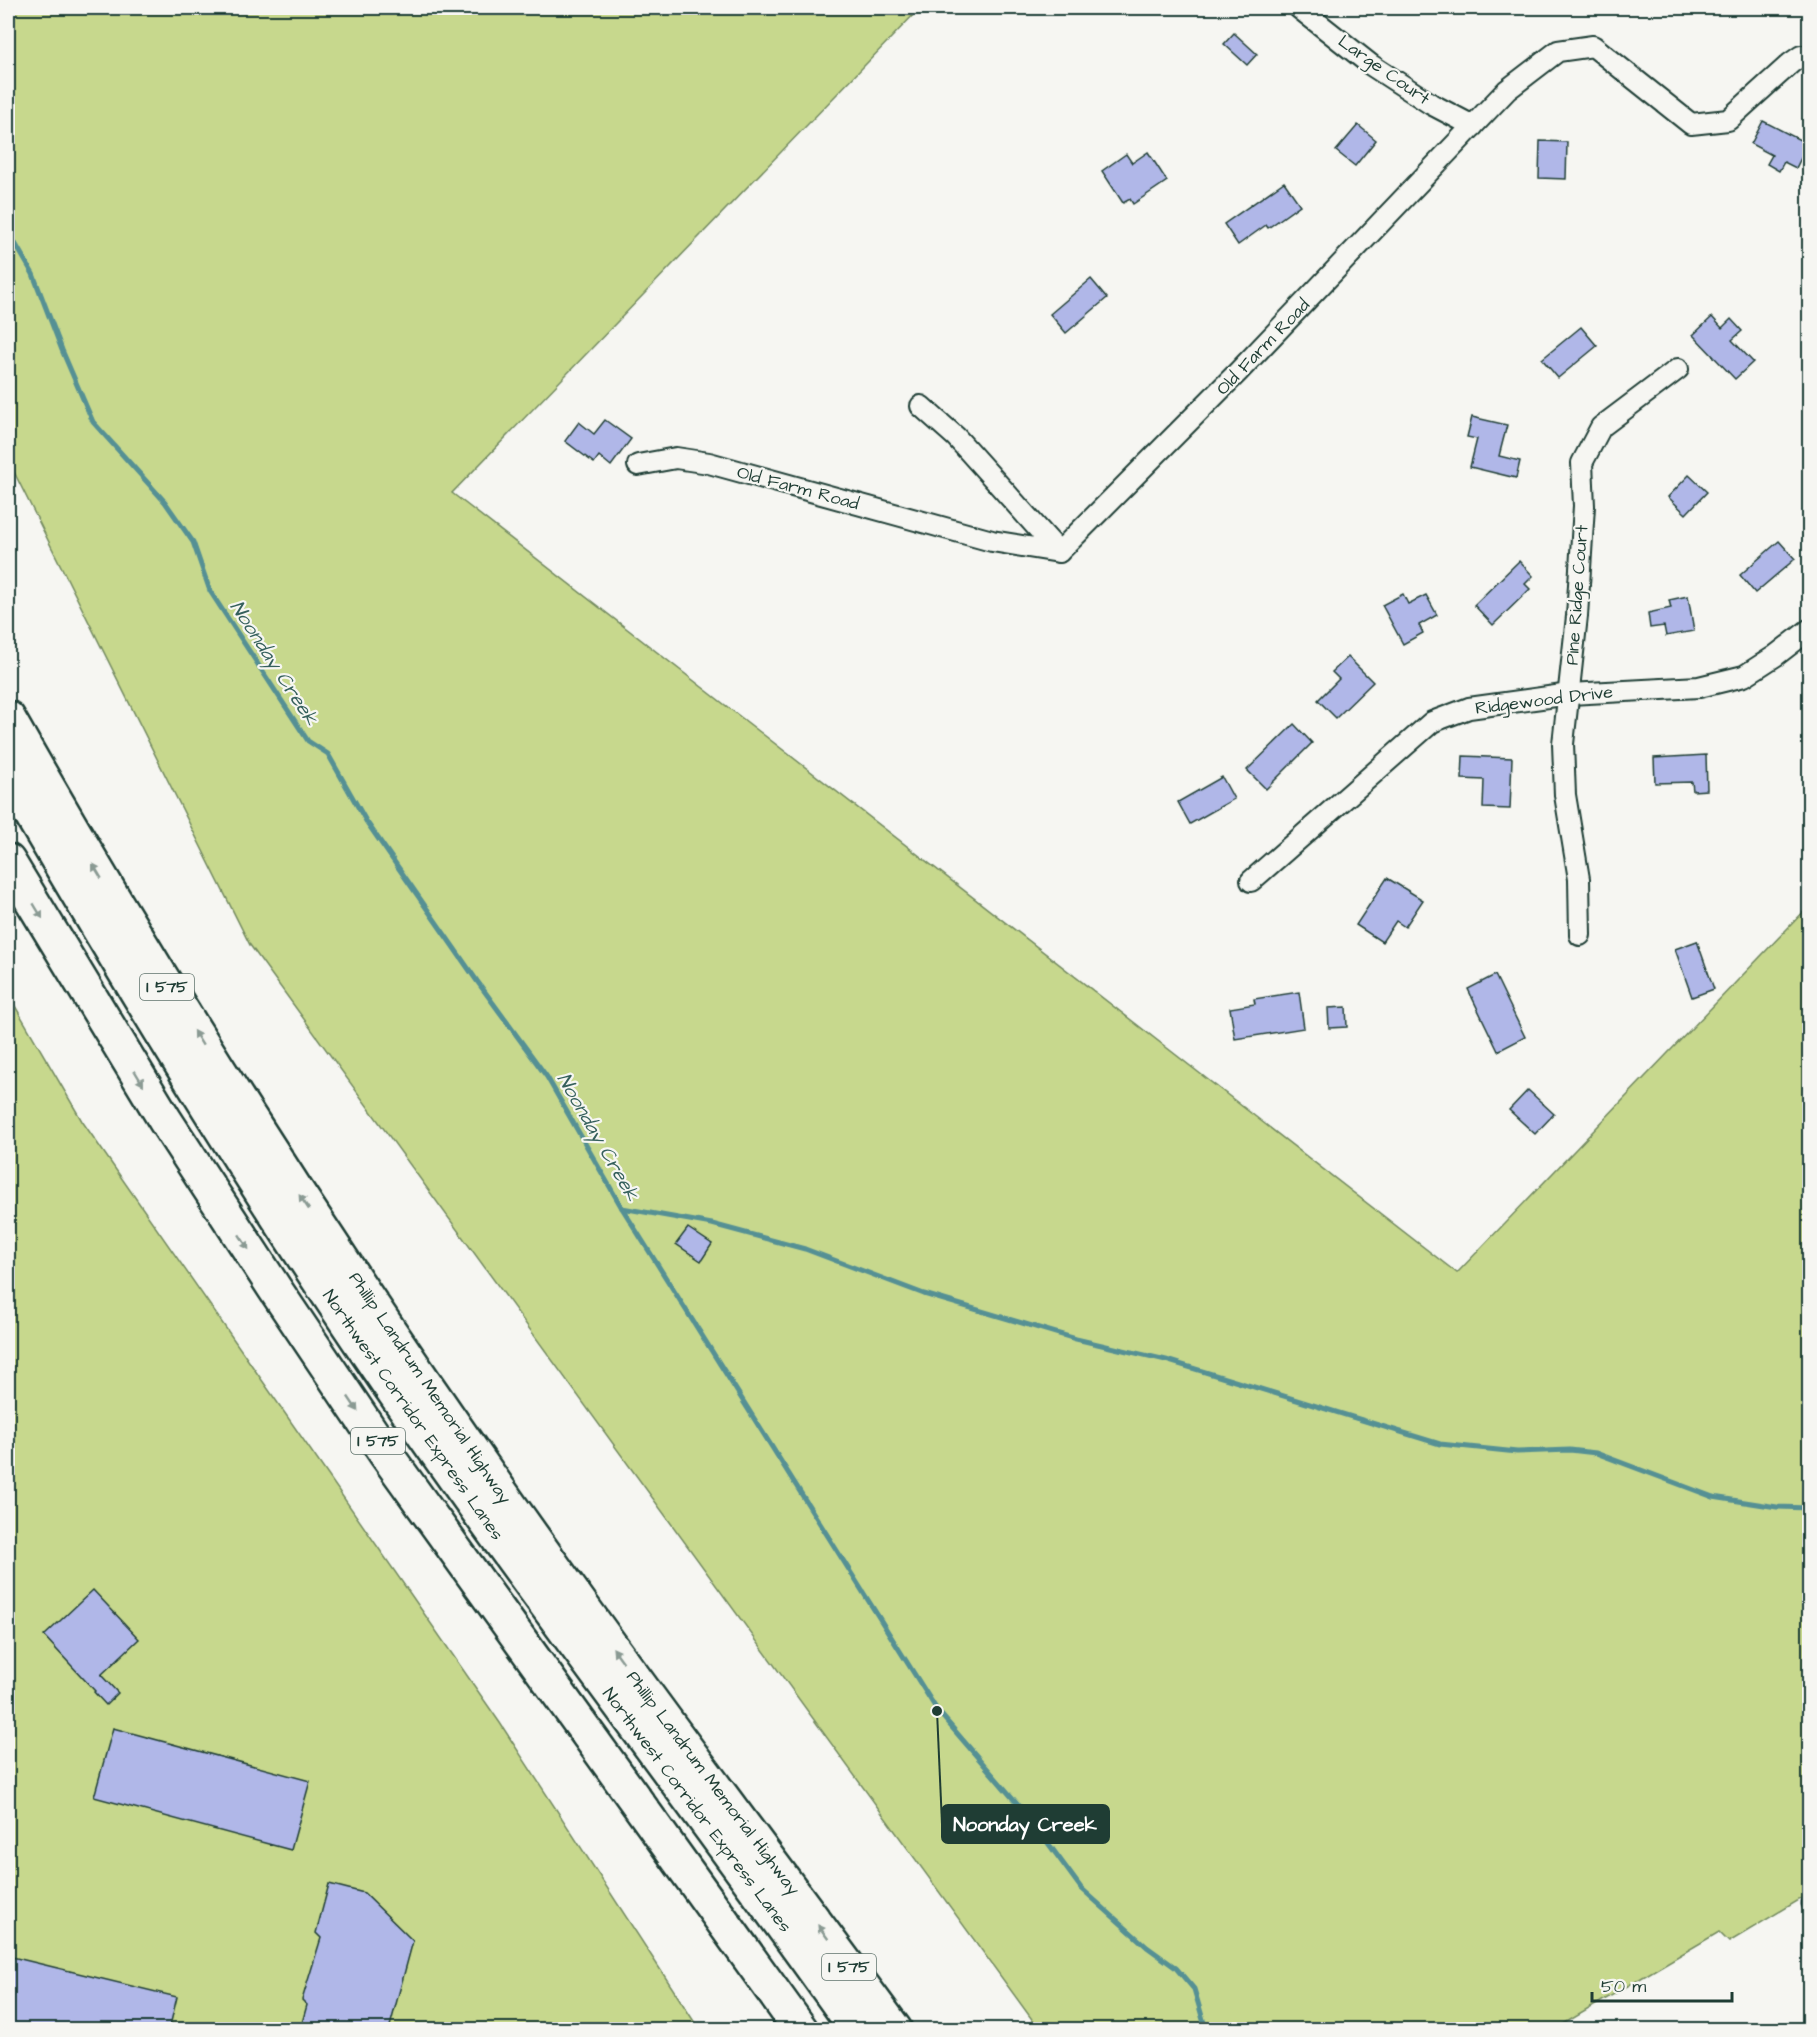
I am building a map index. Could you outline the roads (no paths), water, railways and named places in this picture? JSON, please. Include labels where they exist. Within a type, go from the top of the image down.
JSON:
[{"type":"highway","name":"Phillip Landrum Memorial Highway","points":[[8,718],[81,845],[214,1064],[386,1323],[564,1581],[895,2030]]},
{"type":"highway","name":"Northwest Corridor Express Lanes","points":[[8,775],[112,952],[249,1173],[386,1380],[541,1600],[773,1911],[857,2030]]},
{"type":"highway","name":"I 575","points":[[8,861],[165,1120],[268,1279],[386,1454],[801,2030]]},
{"type":"street","name":"Large Court","points":[[1299,8],[1371,64],[1431,104],[1473,126]]},
{"type":"street","name":"Old Farm Road","points":[[638,465],[676,458],[709,463],[992,541],[1059,552],[1246,364],[1507,90],[1558,51],[1593,46],[1691,124],[1728,120],[1791,63],[1801,56],[1809,57]]},
{"type":"street","name":"Pine Ridge Court","points":[[1580,935],[1579,879],[1565,795],[1563,744],[1577,616],[1584,506],[1582,464],[1601,427],[1678,369]]},
{"type":"street","points":[[921,406],[956,437],[1059,552]]},
{"type":"street","name":"Ridgewood Drive","points":[[1251,882],[1432,722],[1469,708],[1570,694],[1699,687],[1744,676],[1776,656],[1809,628]]},
{"type":"waterway","name":"Noonday Creek","points":[[8,231],[33,274],[93,422],[165,502],[193,542],[210,591],[308,741],[328,754],[366,821],[547,1077],[622,1208],[937,1710],[1029,1817],[1081,1888],[1147,1947],[1176,1968],[1194,1989],[1206,2030]]},
{"type":"waterway","points":[[622,1208],[712,1224],[805,1249],[924,1294],[1076,1339],[1166,1360],[1440,1444],[1517,1452],[1570,1450],[1596,1453],[1713,1497],[1777,1507],[1810,1508]]},
{"type":"place","name":"Noonday Creek","points":[[937,1711]]}]
